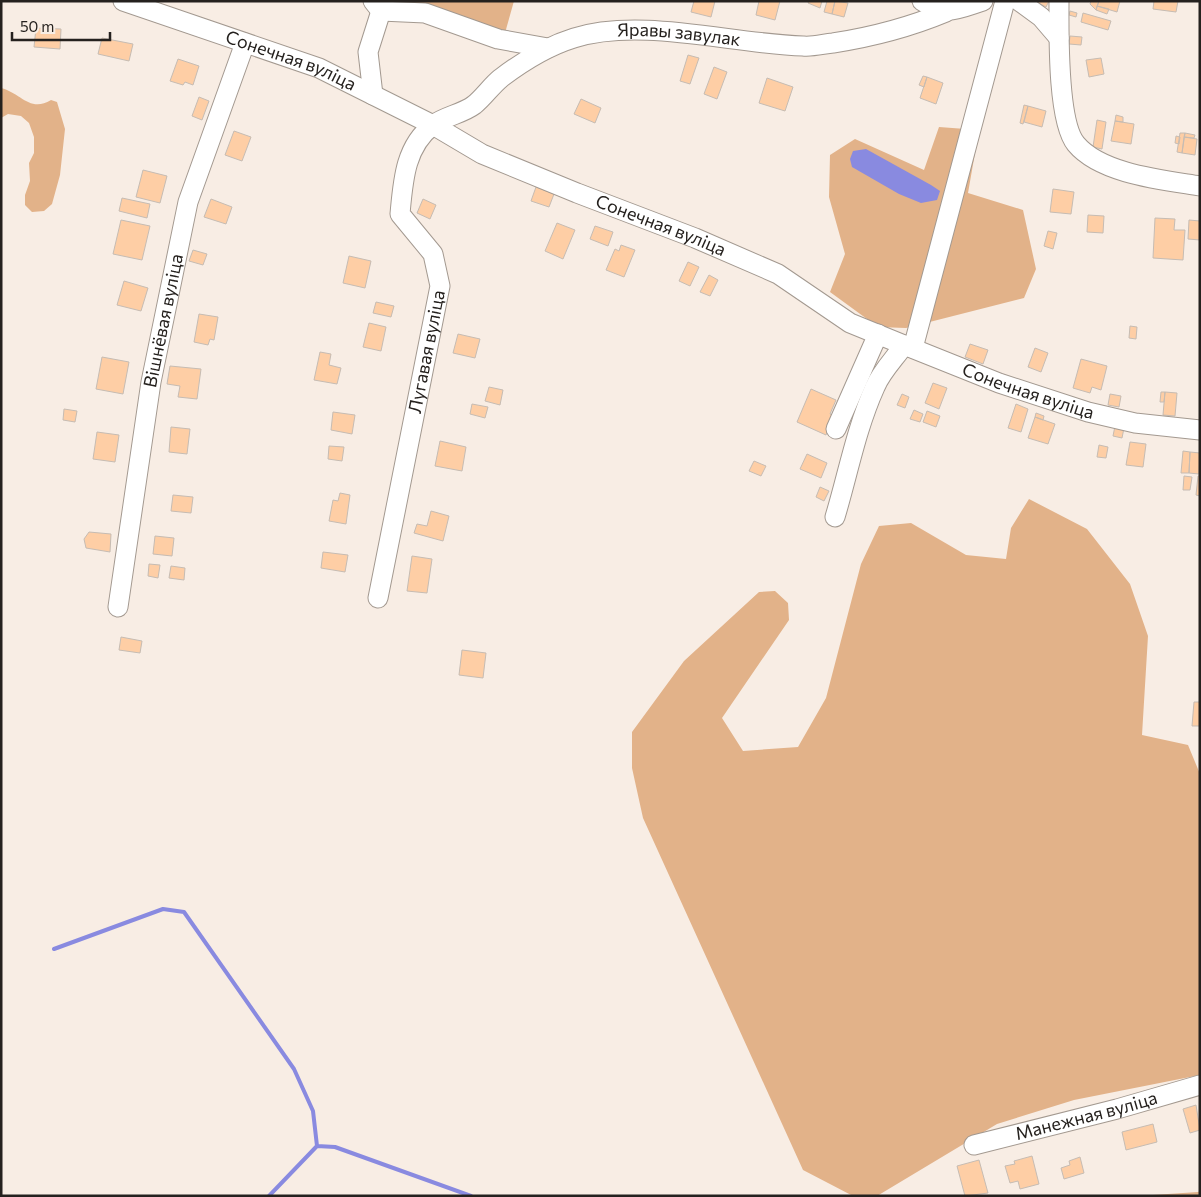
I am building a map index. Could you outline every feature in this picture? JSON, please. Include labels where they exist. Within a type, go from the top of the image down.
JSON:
[{"type":"street","name":"Сонечная вуліца","points":[[124,1],[319,68],[434,125],[482,154],[576,193],[695,238],[778,274],[850,322],[908,347],[999,382],[1088,412],[1135,423],[1200,430]]},
{"type":"street","points":[[922,1],[934,10],[946,12]]},
{"type":"street","name":"Яравы завулак","points":[[434,125],[473,106],[501,78],[548,48],[574,38],[611,30],[643,30],[742,42],[806,46],[878,35],[983,1]]},
{"type":"street","points":[[835,517],[847,477],[852,447],[875,385],[908,347],[1005,1]]},
{"type":"street","points":[[1019,1],[1041,17],[1059,38]]},
{"type":"street","points":[[1059,1],[1059,38],[1064,115],[1068,130],[1076,144],[1094,159],[1122,170],[1151,178],[1200,186]]},
{"type":"street","points":[[373,95],[368,52],[377,6],[425,13],[498,39],[548,48]]},
{"type":"street","name":"Вішнёвая вуліца","points":[[118,607],[151,382],[188,202],[245,43]]},
{"type":"street","name":"Лугавая вуліца","points":[[378,598],[440,286],[434,254],[400,214],[403,177],[414,144],[434,125]]},
{"type":"street","points":[[836,429],[878,334]]},
{"type":"street","name":"Манежная вуліца","points":[[974,1145],[1117,1109],[1200,1085]]},
{"type":"shaded area","points":[[402,1],[514,1],[505,33]]},
{"type":"shaded area","points":[[1,88],[31,103],[44,103],[51,100],[57,102],[65,129],[60,175],[52,204],[44,211],[32,212],[25,205],[25,195],[30,181],[29,163],[34,153],[34,137],[29,123],[21,116],[8,114],[1,118]]},
{"type":"shaded area","points":[[939,127],[979,130],[968,193],[1023,210],[1036,269],[1024,298],[906,328],[878,327],[830,292],[845,254],[829,197],[830,155],[855,139],[924,170]]},
{"type":"shaded area","points":[[1029,499],[1087,529],[1130,584],[1148,636],[1142,735],[1188,745],[1200,774],[1200,1075],[1074,1100],[997,1124],[877,1196],[853,1196],[803,1170],[643,818],[632,768],[632,732],[684,661],[759,592],[775,591],[788,603],[789,620],[722,718],[743,751],[798,747],[826,698],[861,564],[879,526],[911,523],[966,555],[1006,559],[1011,528]]},
{"type":"shaded area","points":[[1200,1191],[1200,1196],[1138,1196],[1198,1192]]},
{"type":"water","points":[[866,149],[940,191],[937,200],[921,203],[899,194],[852,167],[850,159],[853,151]]},
{"type":"building","points":[[694,1],[715,1],[711,17],[691,12]]},
{"type":"building","points":[[759,1],[780,1],[775,20],[756,15]]},
{"type":"building","points":[[809,1],[822,1],[820,8],[808,3]]},
{"type":"building","points":[[827,1],[835,1],[832,14],[824,12]]},
{"type":"building","points":[[835,1],[848,3],[844,17],[832,14]]},
{"type":"building","points":[[1035,1],[1049,1],[1046,7]]},
{"type":"building","points":[[1091,1],[1099,1],[1096,10],[1090,4]]},
{"type":"building","points":[[1099,1],[1120,1],[1117,12],[1097,6]]},
{"type":"building","points":[[1154,1],[1178,1],[1176,12],[1153,9]]},
{"type":"building","points":[[1097,6],[1109,9],[1107,14],[1096,10]]},
{"type":"building","points":[[1070,11],[1077,13],[1076,17],[1069,15]]},
{"type":"building","points":[[1083,13],[1111,21],[1108,30],[1081,22]]},
{"type":"building","points":[[36,28],[61,29],[60,49],[34,47]]},
{"type":"building","points":[[1070,36],[1082,37],[1081,45],[1069,44]]},
{"type":"building","points":[[102,38],[133,44],[129,61],[98,54]]},
{"type":"building","points":[[688,55],[699,58],[690,84],[680,81]]},
{"type":"building","points":[[1101,58],[1104,74],[1089,77],[1086,60]]},
{"type":"building","points":[[178,59],[199,66],[193,85],[185,82],[183,85],[170,81]]},
{"type":"building","points":[[714,67],[727,72],[717,99],[704,94]]},
{"type":"building","points":[[923,76],[927,77],[924,87],[919,85]]},
{"type":"building","points":[[927,77],[943,83],[936,104],[920,98]]},
{"type":"building","points":[[767,78],[793,87],[785,111],[759,103]]},
{"type":"building","points":[[199,97],[209,101],[202,120],[192,116]]},
{"type":"building","points":[[581,99],[601,108],[595,123],[574,114]]},
{"type":"building","points":[[1024,105],[1028,106],[1023,124],[1020,123]]},
{"type":"building","points":[[1028,106],[1046,111],[1042,127],[1024,122]]},
{"type":"building","points":[[1116,115],[1123,117],[1123,122],[1115,121]]},
{"type":"building","points":[[1097,120],[1106,122],[1102,149],[1093,147]]},
{"type":"building","points":[[1115,121],[1134,124],[1131,144],[1111,141]]},
{"type":"building","points":[[234,131],[251,137],[242,161],[225,155]]},
{"type":"building","points":[[1180,133],[1185,133],[1182,153],[1177,152]]},
{"type":"building","points":[[1185,133],[1195,135],[1194,138],[1184,137]]},
{"type":"building","points":[[1176,136],[1180,137],[1179,144],[1175,143]]},
{"type":"building","points":[[1184,137],[1197,139],[1195,155],[1182,153]]},
{"type":"building","points":[[143,170],[167,176],[160,203],[136,197]]},
{"type":"building","points":[[536,187],[554,194],[549,207],[531,201]]},
{"type":"building","points":[[1053,189],[1074,192],[1071,214],[1050,212]]},
{"type":"building","points":[[122,198],[150,204],[147,218],[119,211]]},
{"type":"building","points":[[211,199],[232,207],[226,224],[204,217]]},
{"type":"building","points":[[423,199],[436,205],[430,219],[417,213]]},
{"type":"building","points":[[1088,215],[1104,216],[1103,233],[1087,232]]},
{"type":"building","points":[[1155,218],[1175,219],[1174,230],[1185,230],[1183,260],[1153,258]]},
{"type":"building","points":[[121,220],[150,226],[142,260],[113,254]]},
{"type":"building","points":[[1189,220],[1200,221],[1200,240],[1188,239]]},
{"type":"building","points":[[557,223],[575,230],[563,259],[545,251]]},
{"type":"building","points":[[595,226],[613,232],[608,246],[590,239]]},
{"type":"building","points":[[1048,231],[1057,233],[1053,249],[1044,246]]},
{"type":"building","points":[[621,245],[635,250],[624,277],[606,270],[615,249],[619,251]]},
{"type":"building","points":[[193,250],[207,254],[203,265],[189,261]]},
{"type":"building","points":[[349,256],[371,261],[365,288],[343,283]]},
{"type":"building","points":[[688,262],[699,267],[690,286],[679,281]]},
{"type":"building","points":[[709,275],[718,280],[710,296],[700,292]]},
{"type":"building","points":[[124,281],[148,288],[141,311],[117,305]]},
{"type":"building","points":[[376,302],[394,306],[391,317],[373,313]]},
{"type":"building","points":[[199,314],[218,317],[214,340],[210,339],[208,345],[194,342]]},
{"type":"building","points":[[369,323],[386,327],[381,351],[363,347]]},
{"type":"building","points":[[1130,326],[1137,327],[1136,339],[1129,338]]},
{"type":"building","points":[[458,334],[480,339],[475,358],[453,353]]},
{"type":"building","points":[[970,344],[988,350],[983,364],[965,357]]},
{"type":"building","points":[[1035,348],[1048,353],[1041,372],[1028,367]]},
{"type":"building","points":[[320,352],[331,354],[329,365],[341,368],[337,384],[314,380]]},
{"type":"building","points":[[102,357],[129,362],[123,394],[96,389]]},
{"type":"building","points":[[1081,359],[1107,366],[1101,390],[1092,387],[1090,393],[1073,388]]},
{"type":"building","points":[[170,366],[201,369],[197,399],[178,397],[180,386],[167,384]]},
{"type":"building","points":[[933,383],[947,388],[939,409],[925,403]]},
{"type":"building","points":[[489,387],[503,390],[500,405],[485,401]]},
{"type":"building","points":[[811,389],[836,400],[830,414],[834,416],[826,435],[797,422]]},
{"type":"building","points":[[1161,392],[1165,392],[1164,402],[1160,402]]},
{"type":"building","points":[[1165,392],[1177,393],[1175,416],[1163,415]]},
{"type":"building","points":[[902,394],[909,397],[905,408],[897,405]]},
{"type":"building","points":[[1110,394],[1121,396],[1119,407],[1108,405]]},
{"type":"building","points":[[472,404],[488,407],[485,418],[470,414]]},
{"type":"building","points":[[1016,404],[1028,409],[1021,432],[1008,428]]},
{"type":"building","points":[[64,409],[77,411],[75,422],[63,420]]},
{"type":"building","points":[[914,410],[923,414],[920,422],[910,419]]},
{"type":"building","points":[[927,411],[940,416],[936,427],[923,422]]},
{"type":"building","points":[[333,412],[355,415],[352,434],[331,430]]},
{"type":"building","points":[[1036,413],[1044,416],[1043,420],[1035,417]]},
{"type":"building","points":[[1035,417],[1055,424],[1048,444],[1028,438]]},
{"type":"building","points":[[1115,426],[1124,428],[1122,438],[1113,436]]},
{"type":"building","points":[[171,427],[190,429],[187,454],[169,452]]},
{"type":"building","points":[[97,432],[119,435],[115,462],[93,459]]},
{"type":"building","points":[[440,441],[466,447],[462,471],[435,466]]},
{"type":"building","points":[[1130,442],[1146,444],[1143,467],[1126,465]]},
{"type":"building","points":[[1099,445],[1108,447],[1106,458],[1097,457]]},
{"type":"building","points":[[329,446],[344,447],[342,461],[328,459]]},
{"type":"building","points":[[1183,451],[1190,452],[1189,473],[1181,473]]},
{"type":"building","points":[[1190,452],[1200,453],[1199,474],[1189,473]]},
{"type":"building","points":[[807,454],[827,463],[821,478],[800,469]]},
{"type":"building","points":[[754,461],[766,466],[761,476],[749,471]]},
{"type":"building","points":[[1184,476],[1192,477],[1190,490],[1183,490]]},
{"type":"building","points":[[1198,476],[1200,476],[1200,496],[1196,495]]},
{"type":"building","points":[[820,487],[829,491],[824,501],[816,497]]},
{"type":"building","points":[[340,493],[350,495],[346,524],[329,521],[333,500],[338,501]]},
{"type":"building","points":[[173,495],[193,497],[191,513],[171,511]]},
{"type":"building","points":[[431,511],[449,516],[443,541],[414,533],[417,524],[427,526]]},
{"type":"building","points":[[89,532],[111,534],[110,552],[86,548],[84,539]]},
{"type":"building","points":[[155,536],[174,538],[172,556],[153,554]]},
{"type":"building","points":[[323,552],[348,555],[345,572],[321,568]]},
{"type":"building","points":[[412,556],[432,559],[427,593],[407,591]]},
{"type":"building","points":[[149,564],[160,565],[158,578],[148,576]]},
{"type":"building","points":[[171,566],[185,568],[184,580],[169,578]]},
{"type":"building","points":[[121,637],[142,641],[140,653],[119,650]]},
{"type":"building","points":[[462,650],[486,653],[483,678],[459,675]]},
{"type":"building","points":[[1194,702],[1200,702],[1200,726],[1192,726]]},
{"type":"building","points":[[1196,1105],[1200,1130],[1190,1133],[1183,1109]]},
{"type":"building","points":[[1153,1124],[1157,1142],[1126,1150],[1122,1132]]},
{"type":"building","points":[[1032,1156],[1039,1184],[1020,1189],[1018,1181],[1010,1183],[1005,1166],[1015,1164],[1014,1161]]},
{"type":"building","points":[[1080,1157],[1084,1173],[1064,1179],[1061,1168],[1070,1165],[1069,1161]]},
{"type":"building","points":[[979,1160],[988,1193],[965,1196],[957,1166]]},
{"type":"waterway","points":[[54,949],[163,909],[184,912],[294,1069],[313,1111],[317,1146],[269,1196]]},
{"type":"waterway","points":[[317,1146],[335,1147],[471,1196]]}]
